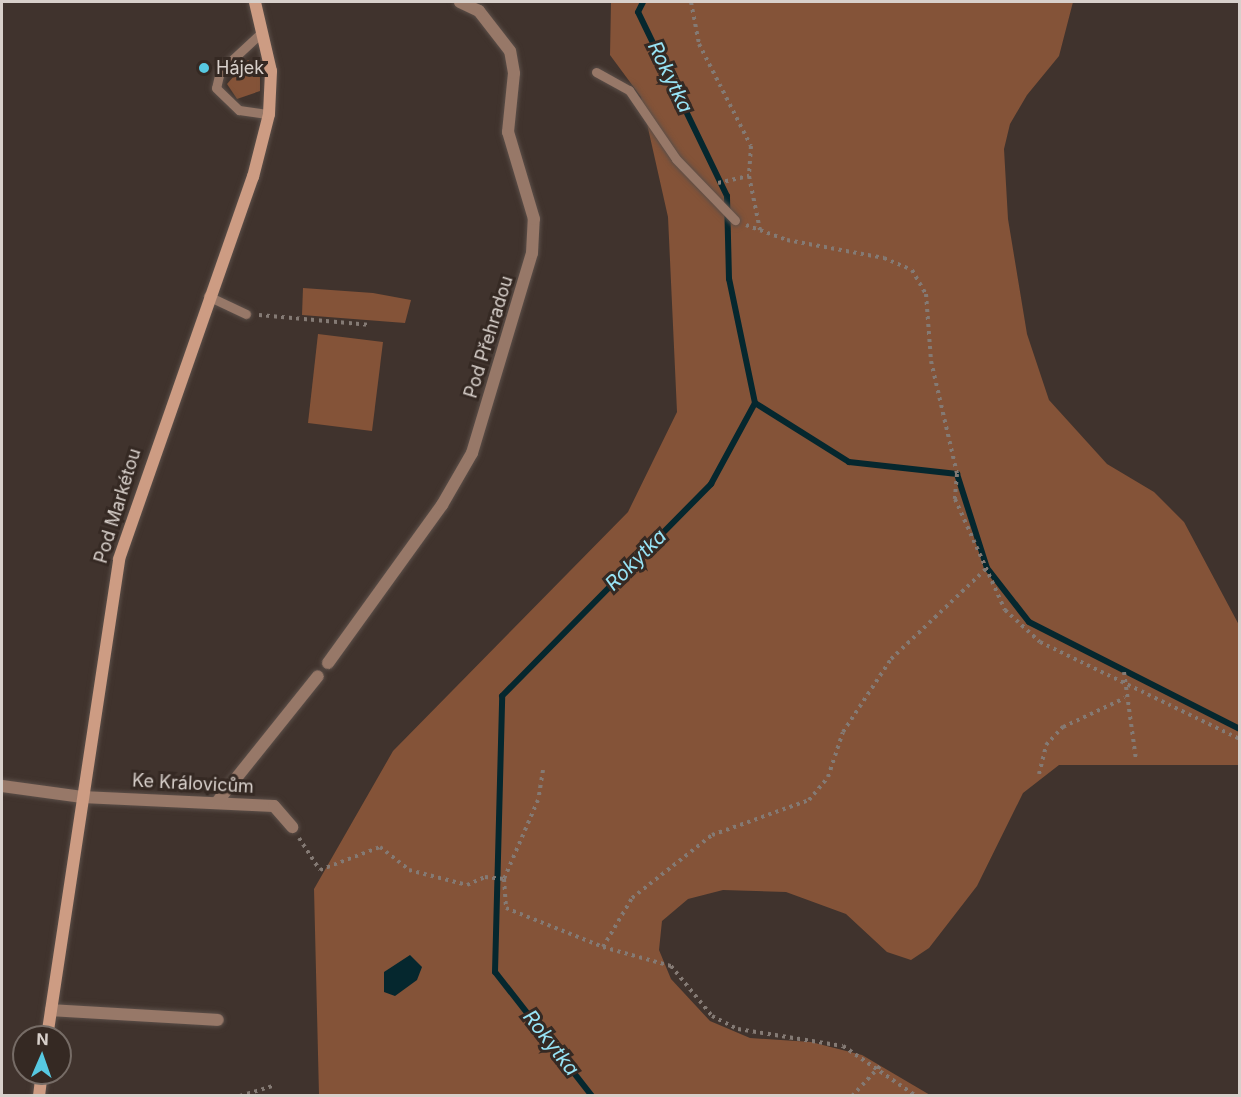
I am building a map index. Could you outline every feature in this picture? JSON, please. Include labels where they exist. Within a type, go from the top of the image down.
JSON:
[{"type":"street","name":"Pod Markétou","points":[[49,1025],[119,559],[208,296],[258,164],[269,114],[271,71],[255,2]]},
{"type":"street","name":"Pod Přehradou","points":[[328,663],[442,505],[472,453],[532,254],[534,219],[508,132],[514,73],[510,51],[479,11],[460,2]]},
{"type":"street","points":[[217,802],[318,676]]},
{"type":"street","name":"Ke Královicům","points":[[2,786],[82,797],[274,806],[292,827]]},
{"type":"street","points":[[51,1010],[218,1020]]},
{"type":"lane","points":[[262,32],[220,71],[216,88],[239,110],[269,114]]},
{"type":"lane","points":[[596,72],[629,90],[676,159],[735,220]]},
{"type":"lane","points":[[208,296],[246,314]]},
{"type":"path","points":[[691,2],[699,44],[751,146],[749,176],[760,231],[884,258],[912,270],[926,294],[930,361],[957,474],[955,499],[985,570],[1005,610],[1040,642],[1239,740]]},
{"type":"path","points":[[712,184],[749,176]]},
{"type":"path","points":[[246,314],[371,325]]},
{"type":"path","points":[[603,947],[632,898],[712,835],[810,800],[828,777],[843,732],[891,659],[985,570]]},
{"type":"path","points":[[1124,672],[1125,699],[1136,760]]},
{"type":"path","points":[[1040,774],[1046,745],[1063,727],[1125,699]]},
{"type":"path","points":[[543,770],[537,800],[502,878],[506,908],[603,947],[671,966],[712,1016],[738,1029],[843,1046],[880,1066],[916,1095]]},
{"type":"path","points":[[292,827],[320,870],[380,847],[409,870],[467,885],[491,877],[502,878]]},
{"type":"path","points":[[852,1095],[880,1066]]},
{"type":"path","points":[[240,1095],[275,1084]]},
{"type":"shaded area","points":[[611,2],[1073,2],[1059,56],[1027,95],[1010,124],[1004,149],[1008,219],[1027,334],[1049,400],[1107,464],[1154,492],[1184,522],[1239,625],[1239,765],[1059,765],[1023,793],[977,886],[929,948],[911,960],[887,952],[846,914],[786,892],[723,890],[688,899],[662,921],[659,950],[671,979],[710,1021],[750,1038],[811,1042],[862,1055],[930,1095],[319,1095],[314,889],[393,751],[628,512],[677,412],[668,217],[641,97],[610,55]]},
{"type":"shaded area","points":[[248,60],[260,70],[260,91],[237,99],[227,84]]},
{"type":"shaded area","points":[[303,288],[373,293],[411,300],[405,323],[302,315]]},
{"type":"shaded area","points":[[318,334],[383,342],[372,431],[308,423]]},
{"type":"water","points":[[410,955],[422,967],[417,980],[395,996],[384,992],[384,972]]},
{"type":"waterway","name":"Rokytka","points":[[592,1096],[495,972],[502,696],[711,484],[755,403],[729,279],[727,196],[638,12],[643,2]]},
{"type":"waterway","points":[[755,403],[849,462],[957,474],[987,568],[1029,622],[1240,729]]},
{"type":"place","name":"Hájek","points":[[204,68]]}]
